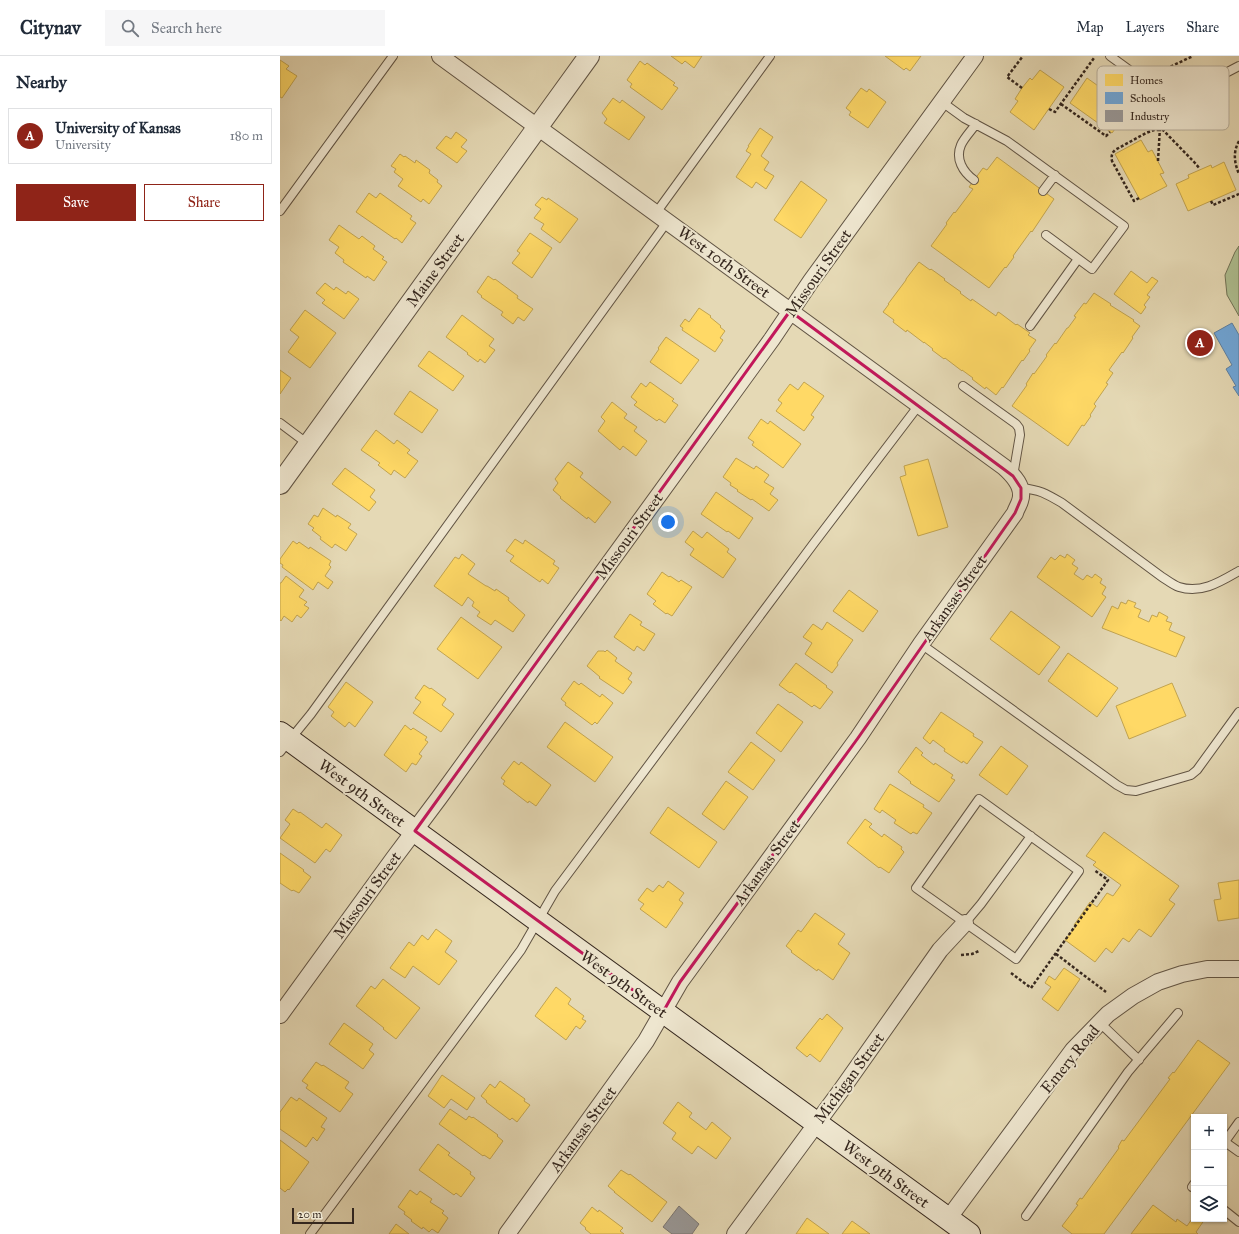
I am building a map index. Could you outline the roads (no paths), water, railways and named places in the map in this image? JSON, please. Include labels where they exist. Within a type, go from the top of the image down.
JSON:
[{"type":"main road","name":"West 9th Street","points":[[283,742],[414,831],[969,1234]]},
{"type":"street","name":"West 10th Street","points":[[440,56],[1004,467],[1017,482]]},
{"type":"street","name":"Maine Street","points":[[280,484],[589,56]]},
{"type":"street","name":"Missouri Street","points":[[280,1015],[414,831],[440,798],[748,372],[816,274],[975,56]]},
{"type":"street","name":"Arkansas Street","points":[[507,1234],[646,1041],[680,982],[858,738],[921,644],[1015,513],[1021,499],[1017,482]]},
{"type":"street","name":"Michigan Street","points":[[736,1234],[940,950],[965,923]]},
{"type":"street","name":"Emery Road","points":[[948,1219],[1073,1050],[1108,1014],[1133,996],[1158,982],[1182,974],[1207,969],[1239,969]]},
{"type":"lane","points":[[280,211],[393,56]]},
{"type":"lane","points":[[283,742],[311,714],[662,217],[770,56]]},
{"type":"lane","points":[[1110,56],[1123,66]]},
{"type":"lane","points":[[1229,71],[1239,66]]},
{"type":"lane","points":[[942,102],[964,118],[1007,141],[1124,226],[1092,269],[1046,235]]},
{"type":"lane","points":[[974,180],[966,174],[960,164],[959,156],[961,145],[976,124]]},
{"type":"lane","points":[[1043,191],[1055,175]]},
{"type":"lane","points":[[1030,326],[1078,259]]},
{"type":"lane","points":[[963,386],[1016,424],[1019,428],[1020,435],[1017,482],[1036,489],[1062,503],[1162,577],[1177,586],[1190,589],[1204,588],[1217,584],[1239,572]]},
{"type":"lane","points":[[310,1234],[521,950],[555,891],[804,556],[919,405]]},
{"type":"lane","points":[[280,423],[309,444]]},
{"type":"lane","points":[[921,644],[1111,781],[1126,790],[1136,791],[1191,775],[1197,770],[1239,712]]},
{"type":"lane","points":[[979,799],[1079,871],[1016,959],[965,923],[916,888],[979,799]]},
{"type":"lane","points":[[965,923],[981,904],[1031,836]]},
{"type":"lane","points":[[1026,1216],[1124,1078],[1178,1013]]},
{"type":"lane","points":[[1099,1022],[1139,1060]]},
{"type":"lane","points":[[1227,1138],[1239,1122]]},
{"type":"lane","points":[[1227,1144],[1239,1152]]},
{"type":"lane","points":[[1227,1212],[1239,1222]]},
{"type":"place","name":"University of Kansas","points":[[1200,343]]}]
